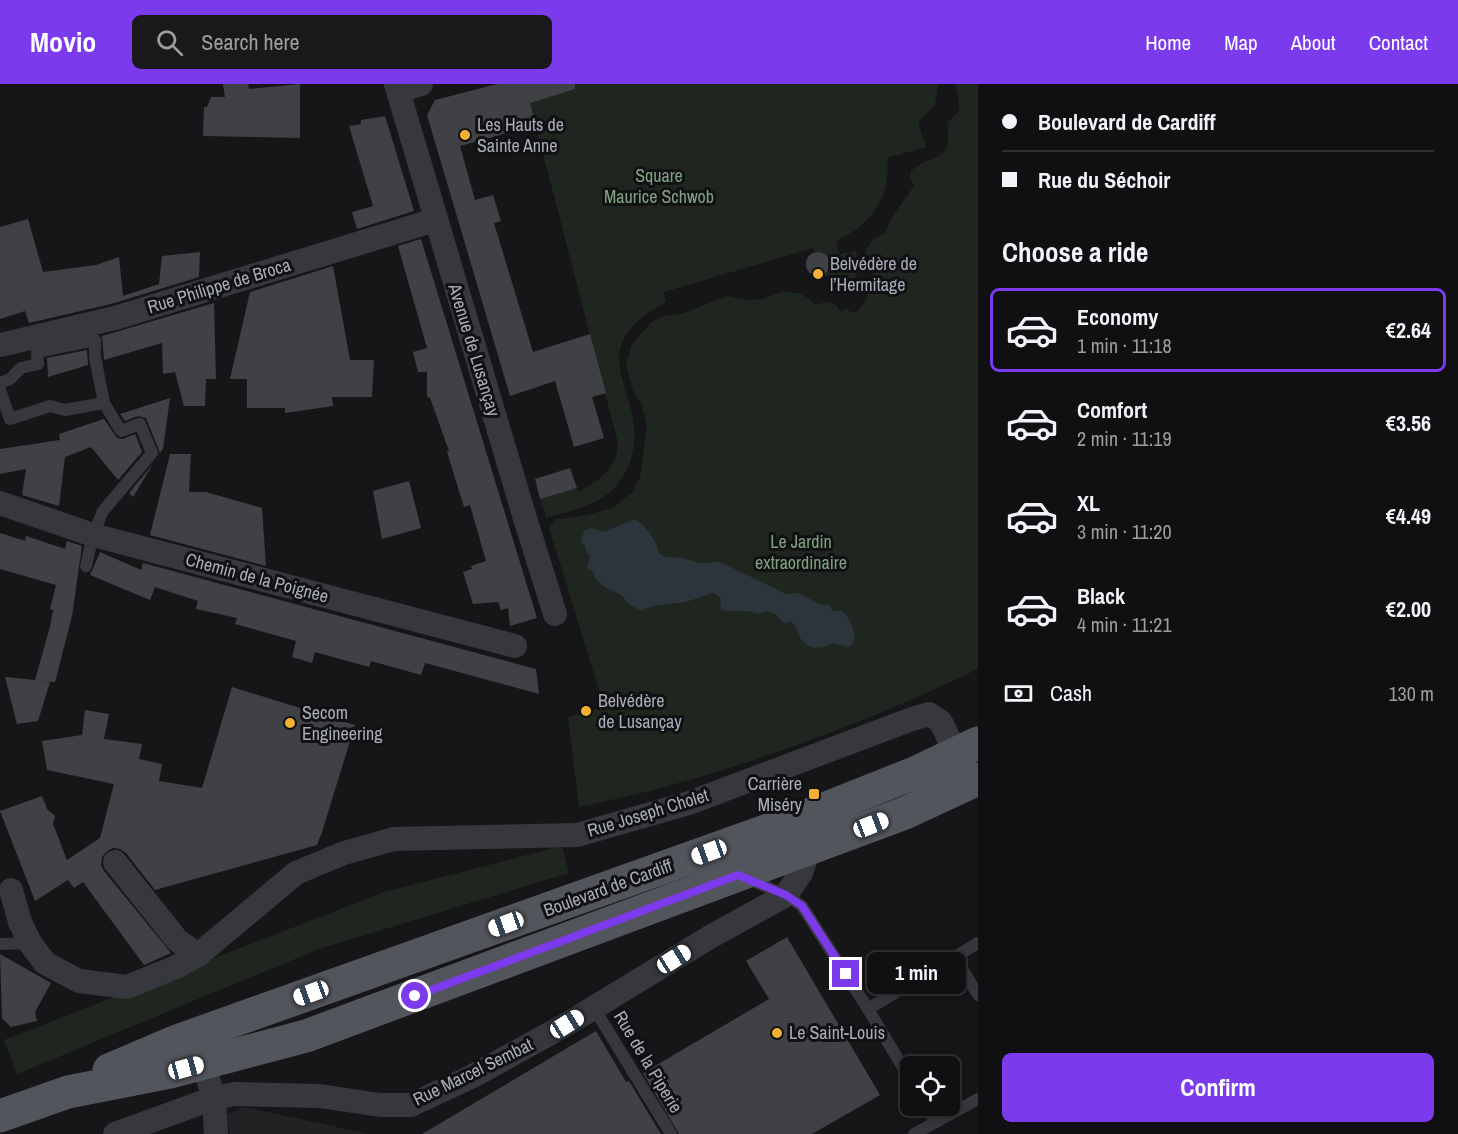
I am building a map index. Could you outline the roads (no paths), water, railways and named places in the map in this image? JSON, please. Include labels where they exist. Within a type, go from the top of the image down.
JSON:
[{"type":"main road","name":"Boulevard de Cardiff","points":[[0,1116],[68,1092],[112,1069],[169,1044],[726,846],[863,794],[967,749]]},
{"type":"main road","name":"Boulevard de Cardiff","points":[[68,1092],[170,1072],[306,1036],[905,813],[973,781]]},
{"type":"main road","points":[[726,846],[738,875]]},
{"type":"street","name":"Avenue de Lusançay","points":[[405,86],[435,219],[520,505],[555,614]]},
{"type":"street","name":"Rue Philippe de Broca","points":[[0,345],[115,318],[435,219]]},
{"type":"street","name":"Chemin de la Poignée","points":[[0,503],[93,535],[515,646]]},
{"type":"street","name":"Rue Joseph Cholet","points":[[30,943],[45,963],[79,981],[127,987],[176,967],[198,955],[296,873],[344,853],[394,839],[576,835],[689,803],[929,714],[940,721],[967,749],[973,781]]},
{"type":"street","name":"Rue Marcel Sembat","points":[[115,1134],[214,1098],[235,1094],[321,1096],[380,1105],[411,1105],[473,1076],[786,895],[801,873],[809,849]]},
{"type":"street","points":[[115,862],[177,940],[198,955]]},
{"type":"street","points":[[11,890],[20,922],[30,943]]},
{"type":"street","points":[[203,1063],[214,1098],[216,1134]]},
{"type":"lane","points":[[0,383],[10,379],[21,368],[38,364],[37,352],[94,340],[104,403],[121,430],[140,424],[152,453],[103,511],[93,535],[86,566]]},
{"type":"lane","points":[[0,390],[10,419],[50,406],[65,410],[104,403]]},
{"type":"lane","points":[[738,875],[786,895],[802,906],[900,1062]]},
{"type":"lane","points":[[0,944],[30,943]]},
{"type":"lane","points":[[868,1009],[978,943]]},
{"type":"lane","points":[[955,957],[978,995]]},
{"type":"lane","name":"Rue de la Piperie","points":[[594,1008],[671,1134]]},
{"type":"lane","points":[[914,1134],[978,1098]]},
{"type":"lane","points":[[932,1116],[936,1122]]},
{"type":"place","name":"Les Hauts de Sainte Anne","points":[[465,135]]},
{"type":"place","name":"Belvédère de l’Hermitage","points":[[818,274]]},
{"type":"place","name":"Belvédère de Lusançay","points":[[586,711]]},
{"type":"place","name":"Secom Engineering","points":[[290,723]]},
{"type":"place","name":"Carrière Miséry","points":[[814,794]]},
{"type":"place","name":"Le Saint-Louis","points":[[777,1033]]},
{"type":"park label","name":"Square Maurice Schwob","points":[[659,186]]},
{"type":"park label","name":"Le Jardin extraordinaire","points":[[801,552]]}]
